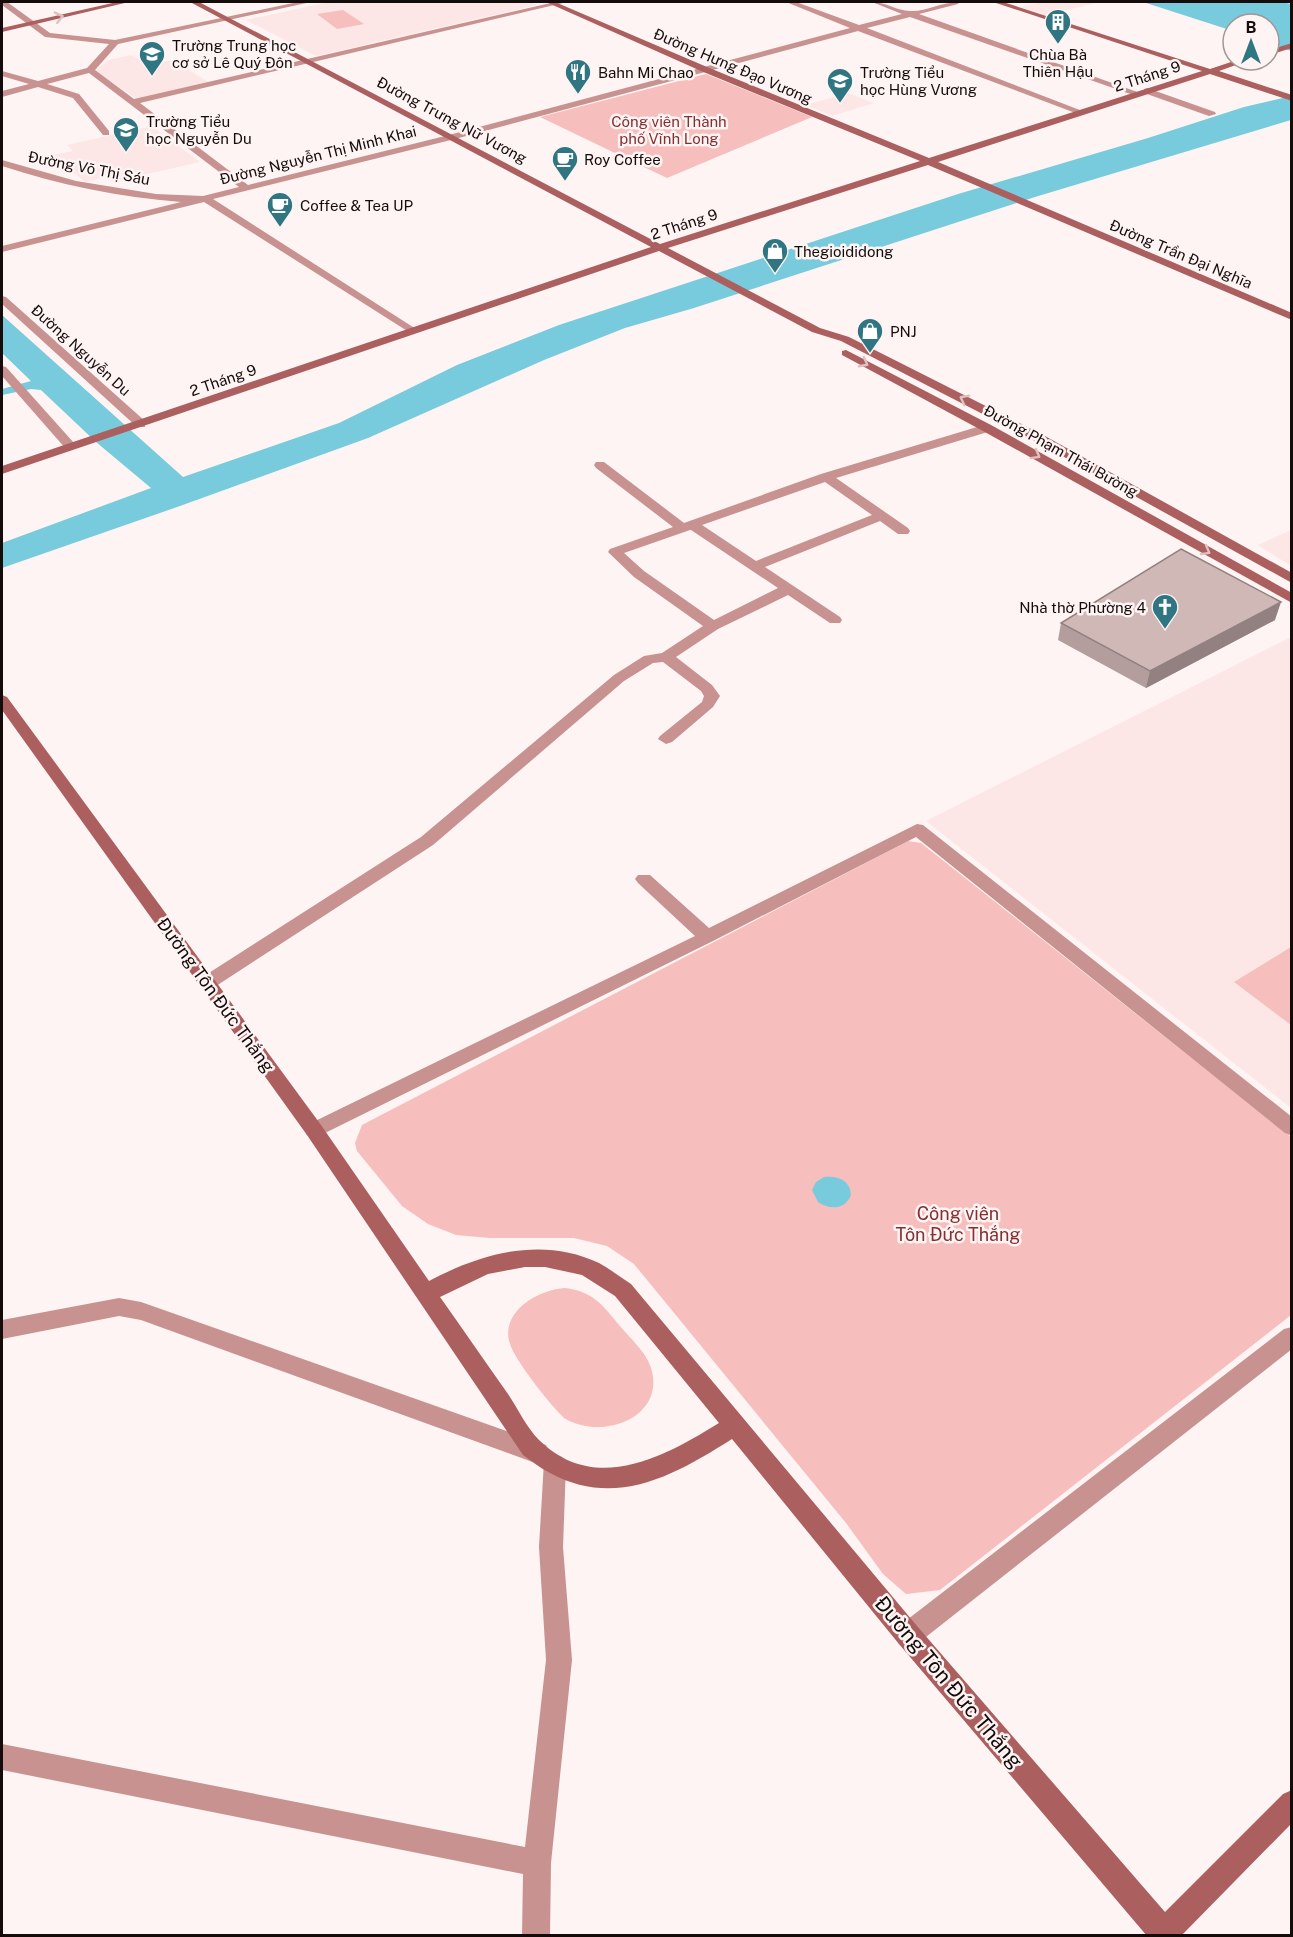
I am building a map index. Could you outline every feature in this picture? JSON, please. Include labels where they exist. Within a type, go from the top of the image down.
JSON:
[{"type":"main road","points":[[2,30],[125,2]]},
{"type":"main road","name":"Đường Trưng Nữ Vương","points":[[194,2],[762,300]]},
{"type":"main road","name":"Đường Hưng Đạo Vương","points":[[556,2],[704,69],[940,167]]},
{"type":"main road","points":[[997,2],[1292,98]]},
{"type":"main road","name":"2 Tháng 9","points":[[2,470],[661,247],[1221,68]]},
{"type":"main road","name":"Đường Trần Đại Nghĩa","points":[[940,167],[1292,317]]},
{"type":"main road","name":"Đường Phạm Thái Bường","points":[[762,300],[816,330],[844,339],[1005,421],[1207,530],[1292,579]]},
{"type":"main road","name":"Đường Phạm Thái Bường","points":[[816,330],[830,344],[987,428],[1292,600]]},
{"type":"main road","points":[[987,428],[1005,421]]},
{"type":"main road","name":"Đường Tôn Đức Thắng","points":[[2,700],[314,1130],[531,1447],[546,1459]]},
{"type":"main road","name":"Đường Tôn Đức Thắng","points":[[427,1293],[459,1276],[523,1256],[557,1259],[589,1268],[623,1290],[908,1635],[1164,1934]]},
{"type":"main road","points":[[546,1459],[578,1475],[624,1479],[671,1463],[735,1425]]},
{"type":"main road","points":[[1164,1934],[1292,1803]]},
{"type":"street","points":[[3,2],[48,35],[115,42],[308,2]]},
{"type":"street","points":[[134,102],[556,2]]},
{"type":"street","points":[[790,2],[1081,112]]},
{"type":"street","points":[[876,2],[1143,93],[1212,114]]},
{"type":"street","name":"Đường Nguyễn Thị Minh Khai","points":[[2,249],[452,137],[955,2]]},
{"type":"street","points":[[2,94],[43,85],[90,70],[115,42]]},
{"type":"street","points":[[90,70],[246,188]]},
{"type":"street","points":[[2,73],[76,96],[106,133]]},
{"type":"street","name":"Đường Võ Thị Sáu","points":[[2,163],[111,190],[178,199],[206,199]]},
{"type":"street","points":[[206,199],[412,331]]},
{"type":"street","name":"Đường Nguyễn Du","points":[[2,299],[137,425]]},
{"type":"street","points":[[2,369],[8,384],[35,406],[70,446]]},
{"type":"street","points":[[713,626],[639,574],[615,552],[826,477],[987,428]]},
{"type":"street","points":[[600,465],[689,527],[755,566],[836,620]]},
{"type":"street","points":[[826,477],[903,531]]},
{"type":"street","points":[[755,566],[881,516]]},
{"type":"street","points":[[207,983],[427,841],[619,678],[649,659],[666,657],[713,626],[788,589]]},
{"type":"street","points":[[666,657],[707,688],[712,696],[708,704],[666,739]]},
{"type":"street","points":[[314,1130],[707,937],[917,829],[1292,1128]]},
{"type":"street","points":[[644,879],[707,937]]},
{"type":"street","points":[[2,1330],[119,1307],[141,1311],[546,1459],[559,1660],[537,1863],[536,1935]]},
{"type":"street","points":[[908,1635],[1292,1336]]},
{"type":"street","points":[[2,1757],[537,1863]]},
{"type":"shaded area","points":[[329,2],[530,2],[537,5],[316,56],[246,20]]},
{"type":"shaded area","points":[[1041,2],[1101,2],[1045,15],[1020,7]]},
{"type":"shaded area","name":"Trường Trung học cơ sở Lê Quý Đôn","points":[[131,55],[148,65],[173,60],[210,83],[137,99],[95,71],[108,60]]},
{"type":"shaded area","name":"Trường Tiểu học Hùng Vương","points":[[848,93],[874,103],[832,116],[806,105]]},
{"type":"shaded area","name":"Trường Tiểu học Nguyễn Du","points":[[152,126],[200,162],[112,182],[106,177],[85,182],[53,155],[73,151],[67,145]]},
{"type":"shaded area","points":[[1291,530],[1291,566],[1258,545]]},
{"type":"shaded area","points":[[1291,637],[1291,1108],[926,821]]},
{"type":"green space","points":[[343,10],[364,24],[337,29],[317,14]]},
{"type":"green space","name":"Công viên Thành phố Vĩnh Long","points":[[706,74],[812,117],[667,178],[540,117]]},
{"type":"green space","name":"Công viên Tôn Đức Thắng","points":[[908,841],[921,843],[1291,1137],[1291,1315],[940,1590],[906,1594],[883,1574],[846,1523],[634,1264],[607,1246],[574,1238],[490,1238],[456,1235],[428,1224],[402,1206],[357,1151],[355,1143],[362,1125]]},
{"type":"green space","points":[[1291,947],[1291,1025],[1234,982]]},
{"type":"green space","points":[[565,1288],[583,1292],[596,1300],[636,1344],[650,1365],[653,1383],[650,1398],[641,1411],[629,1420],[597,1427],[580,1425],[564,1418],[536,1386],[513,1351],[509,1338],[509,1327],[513,1316],[530,1300],[553,1290]]},
{"type":"water","points":[[1143,2],[1282,2],[1291,4],[1291,51],[1281,47],[1281,12],[1221,12],[1221,27]]},
{"type":"water","points":[[1291,96],[1291,120],[1035,197],[694,308],[625,328],[544,360],[368,438],[2,568],[2,543],[151,488],[96,442],[41,390],[31,389],[2,395],[2,389],[31,381],[2,353],[2,315],[183,477],[339,423],[457,365],[559,325],[958,194],[1244,107]]},
{"type":"water","points":[[824,1177],[834,1177],[846,1182],[851,1195],[845,1204],[832,1207],[818,1202],[812,1190],[816,1182]]},
{"type":"building","name":"Nhà thờ Phường 4","points":[[1181,549],[1281,602],[1150,671],[1061,623]]},
{"type":"place","name":"Chùa Bà Thiên Hậu","points":[[1058,45]]},
{"type":"place","name":"Trường Trung học cơ sở Lê Quý Đôn","points":[[152,77]]},
{"type":"place","name":"Bahn Mi Chao","points":[[578,95]]},
{"type":"place","name":"Trường Tiểu học Hùng Vương","points":[[840,104]]},
{"type":"place","name":"Trường Tiểu học Nguyễn Du","points":[[126,153]]},
{"type":"place","name":"Roy Coffee","points":[[565,182]]},
{"type":"place","name":"Coffee & Tea UP","points":[[280,228]]},
{"type":"place","name":"Thegioididong","points":[[775,274]]},
{"type":"place","name":"PNJ","points":[[870,354]]},
{"type":"place","name":"Nhà thờ Phường 4","points":[[1165,630]]}]
